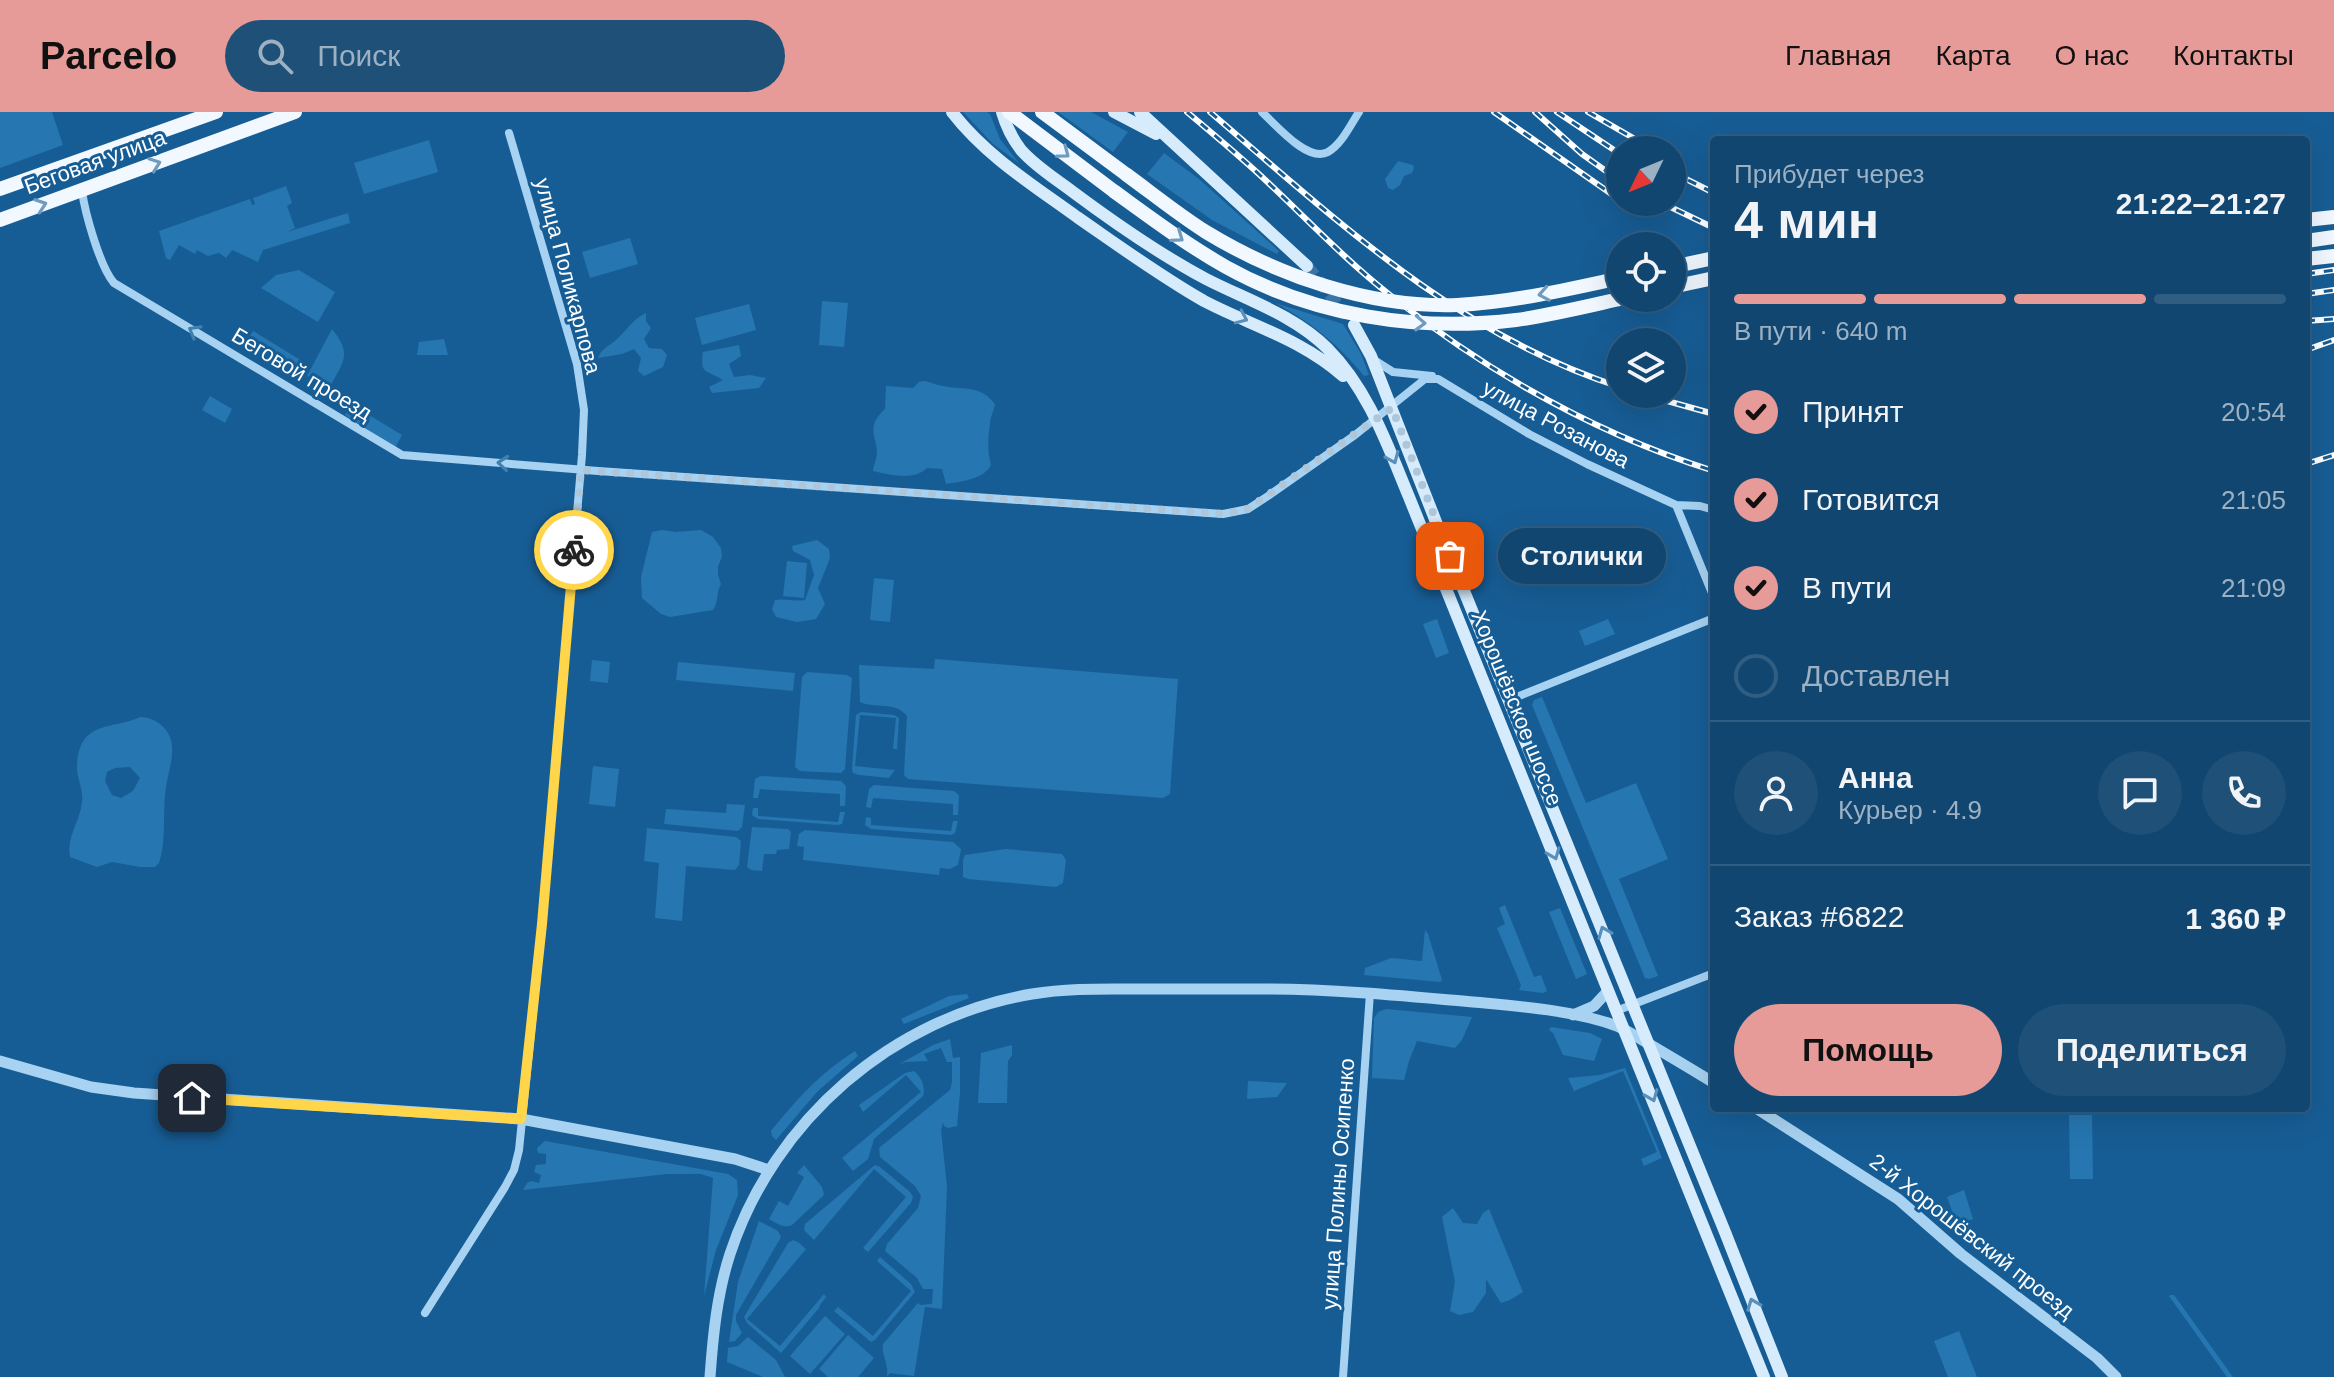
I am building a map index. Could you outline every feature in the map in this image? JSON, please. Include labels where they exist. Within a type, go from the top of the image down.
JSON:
[{"type":"main road","name":"Беговая улица","points":[[0,189],[216,112]]},
{"type":"main road","name":"Беговая улица","points":[[0,220],[295,112]]},
{"type":"main road","points":[[952,112],[972,136],[1006,166],[1151,269],[1207,302],[1290,339],[1319,356],[1357,390],[1377,419]]},
{"type":"main road","points":[[1002,112],[1009,132],[1036,165],[1125,230],[1203,278],[1285,317],[1306,331],[1338,360],[1377,419]]},
{"type":"main road","points":[[1009,112],[1186,243],[1228,268],[1284,293],[1342,312],[1402,323],[1460,324],[1517,320],[1606,302]]},
{"type":"main road","points":[[1042,112],[1187,219],[1236,249],[1289,273],[1345,291],[1455,305],[1513,299],[1606,281]]},
{"type":"main road","points":[[1114,112],[1166,139],[1189,156]]},
{"type":"main road","points":[[1137,112],[1307,266]]},
{"type":"main road","points":[[2310,220],[2334,217]]},
{"type":"main road","points":[[2310,240],[2334,237]]},
{"type":"main road","points":[[2310,259],[2334,256]]},
{"type":"main road","points":[[1686,264],[1710,259]]},
{"type":"main road","points":[[1686,284],[1710,279]]},
{"type":"main road","name":"Хорошёвское шоссе","points":[[1354,325],[1371,356],[1782,1377]]},
{"type":"main road","name":"Хорошёвское шоссе","points":[[1377,419],[1764,1377]]},
{"type":"street","points":[[1262,112],[1300,147],[1312,154],[1320,154],[1337,145],[1359,112]]},
{"type":"street","name":"улица Поликарпова","points":[[425,1313],[505,1187],[514,1170],[519,1150],[581,470],[584,410],[577,364],[509,133]]},
{"type":"street","name":"Беговой проезд","points":[[82,191],[84,210],[105,268],[114,283],[402,455],[1223,514],[1248,509],[1377,419]]},
{"type":"street","points":[[1371,356],[1393,372],[1438,379]]},
{"type":"street","points":[[1377,419],[1425,379],[1438,379]]},
{"type":"street","name":"улица Розанова","points":[[1438,379],[1569,455],[1676,505],[1710,509]]},
{"type":"street","points":[[1676,505],[1710,588]]},
{"type":"street","points":[[1509,700],[1710,620]]},
{"type":"street","points":[[1616,1011],[1634,1008],[1710,975]]},
{"type":"street","points":[[710,1377],[717,1305],[730,1254],[769,1170],[783,1149],[825,1100],[874,1060],[945,1019],[994,1002],[1078,988],[1289,989],[1511,1006],[1572,1015],[1624,1029],[1710,1081]]},
{"type":"street","points":[[1572,1015],[1594,1006],[1608,991]]},
{"type":"street","name":"улица Полины Осипенко","points":[[1343,1377],[1370,993]]},
{"type":"street","points":[[1624,1029],[1632,1022],[1634,1008]]},
{"type":"street","points":[[0,1061],[91,1087],[134,1093],[521,1119],[735,1159],[769,1170]]},
{"type":"street","name":"2-й Хорошёвский проезд","points":[[1762,1112],[1898,1199],[1961,1254],[2097,1358],[2116,1377]]},
{"type":"shaded area","points":[[0,112],[52,112],[63,145],[0,168]]},
{"type":"shaded area","points":[[963,112],[990,114],[1000,139],[1019,163],[993,144]]},
{"type":"shaded area","points":[[1058,112],[1091,112],[1128,132],[1113,152]]},
{"type":"shaded area","points":[[429,140],[438,172],[364,194],[354,163]]},
{"type":"shaded area","points":[[1164,153],[1199,179],[1279,251],[1277,254],[1212,220],[1147,174]]},
{"type":"shaded area","points":[[1398,161],[1414,168],[1393,190],[1388,188],[1385,179]]},
{"type":"shaded area","points":[[286,186],[292,203],[287,206],[295,228],[287,232],[348,213],[350,223],[263,250],[258,262],[232,250],[226,258],[219,253],[208,256],[197,250],[195,254],[179,245],[170,260],[166,258],[159,231],[250,199],[252,205],[255,204],[253,198]]},
{"type":"shaded area","points":[[630,238],[638,264],[590,278],[582,252]]},
{"type":"shaded area","points":[[299,270],[335,292],[318,322],[261,288],[276,275]]},
{"type":"shaded area","points":[[822,301],[848,303],[844,347],[819,345]]},
{"type":"shaded area","points":[[1275,303],[1343,324],[1361,354],[1369,375],[1364,376],[1312,326]]},
{"type":"shaded area","points":[[749,304],[756,330],[702,345],[695,318]]},
{"type":"shaded area","points":[[646,313],[646,321],[651,328],[644,339],[649,348],[662,349],[667,355],[663,367],[644,376],[638,371],[641,358],[634,349],[598,358],[637,318]]},
{"type":"shaded area","points":[[332,329],[342,346],[344,358],[329,388],[307,376]]},
{"type":"shaded area","points":[[253,331],[302,361],[293,377],[244,347]]},
{"type":"shaded area","points":[[444,339],[448,355],[417,355],[419,342]]},
{"type":"shaded area","points":[[739,345],[741,356],[729,364],[734,377],[750,375],[766,378],[759,388],[712,393],[709,387],[723,380],[703,368],[703,352]]},
{"type":"shaded area","points":[[924,381],[972,389],[983,393],[995,404],[988,439],[991,465],[983,474],[946,484],[942,469],[927,468],[909,476],[873,471],[877,452],[873,429],[878,416],[885,409],[886,386],[913,388]]},
{"type":"shaded area","points":[[210,396],[232,409],[225,423],[202,410]]},
{"type":"shaded area","points":[[351,404],[402,435],[395,448],[345,415]]},
{"type":"shaded area","points":[[701,530],[713,537],[721,548],[718,575],[721,584],[713,610],[670,617],[661,614],[642,598],[641,577],[652,532]]},
{"type":"shaded area","points":[[817,540],[829,549],[830,558],[818,588],[825,604],[816,619],[797,622],[776,617],[772,609],[775,600],[805,600],[814,575],[810,560],[793,551],[792,546]]},
{"type":"shaded area","points":[[787,561],[807,563],[804,598],[783,596]]},
{"type":"shaded area","points":[[874,578],[894,580],[890,622],[870,620]]},
{"type":"shaded area","points":[[1437,619],[1449,653],[1436,658],[1423,624]]},
{"type":"shaded area","points":[[1608,619],[1615,634],[1585,646],[1579,631]]},
{"type":"shaded area","points":[[935,659],[1178,679],[1170,794],[1163,798],[908,779],[904,775],[907,716],[897,708],[860,702],[859,665],[934,669]]},
{"type":"shaded area","points":[[592,660],[610,662],[608,683],[590,681]]},
{"type":"shaded area","points":[[678,662],[795,673],[793,691],[676,680]]},
{"type":"shaded area","points":[[807,672],[852,678],[845,769],[841,773],[800,771],[795,767],[802,677]]},
{"type":"shaded area","points":[[1542,697],[1586,803],[1636,783],[1668,859],[1619,879],[1658,976],[1645,978],[1532,705],[1534,700]]},
{"type":"shaded area","points":[[861,712],[899,718],[897,749],[893,749],[896,718],[860,715],[855,766],[895,770],[889,778],[853,773],[856,715]]},
{"type":"shaded area","points":[[140,717],[154,720],[162,725],[172,743],[159,863],[155,867],[140,867],[112,862],[97,867],[70,857],[70,843],[82,802],[77,770],[79,750],[91,733]],"holes":[[[130,767],[140,778],[133,791],[121,798],[112,795],[105,781],[107,772]]]},
{"type":"shaded area","points":[[593,766],[619,769],[615,807],[589,804]]},
{"type":"shaded area","points":[[761,776],[841,781],[846,786],[845,806],[840,806],[840,794],[760,789],[758,798],[753,798],[755,779]]},
{"type":"shaded area","points":[[874,785],[954,791],[959,795],[958,815],[953,815],[953,804],[873,798],[871,808],[866,807],[869,789]]},
{"type":"shaded area","points":[[727,804],[745,805],[742,827],[738,831],[664,824],[666,809],[726,813]]},
{"type":"shaded area","points":[[753,808],[758,808],[758,816],[838,822],[840,812],[845,812],[842,824],[838,825],[758,819],[752,815]]},
{"type":"shaded area","points":[[866,817],[871,818],[871,825],[951,831],[953,821],[958,821],[955,833],[951,835],[871,829],[865,825]]},
{"type":"shaded area","points":[[752,827],[788,829],[791,832],[789,849],[764,854],[762,871],[747,867]]},
{"type":"shaded area","points":[[647,828],[736,837],[741,841],[739,865],[735,870],[686,866],[682,921],[655,918],[659,863],[644,861]]},
{"type":"shaded area","points":[[805,830],[953,842],[961,849],[958,865],[950,869],[940,868],[939,875],[803,860],[804,847],[797,846],[799,834]]},
{"type":"shaded area","points":[[1006,849],[1062,854],[1066,860],[1063,883],[1056,887],[963,877],[965,855]]},
{"type":"shaded area","points":[[1505,905],[1534,977],[1541,975],[1547,991],[1543,993],[1519,990],[1521,985],[1497,928],[1505,924],[1499,908]]},
{"type":"shaded area","points":[[1560,908],[1587,974],[1576,979],[1549,912]]},
{"type":"shaded area","points":[[1425,930],[1442,980],[1440,982],[1364,975],[1365,968],[1391,958],[1422,961]]},
{"type":"shaded area","points":[[967,994],[969,998],[904,1024],[901,1019],[949,996]]},
{"type":"shaded area","points":[[1386,1009],[1472,1017],[1455,1048],[1417,1041],[1404,1080],[1372,1078],[1374,1018]]},
{"type":"shaded area","points":[[1551,1027],[1590,1033],[1602,1039],[1594,1061],[1563,1055],[1549,1030]]},
{"type":"shaded area","points":[[950,1039],[953,1058],[960,1057],[960,1093],[957,1126],[948,1128],[943,1122],[941,1130],[947,1187],[942,1309],[925,1307],[914,1376],[890,1373],[887,1377],[883,1344],[918,1303],[932,1304],[933,1289],[923,1289],[917,1278],[885,1251],[887,1244],[918,1208],[921,1196],[915,1186],[880,1157],[879,1148],[950,1090],[952,1082],[952,1062],[947,1062],[941,1048],[924,1054],[928,1061],[898,1065]]},
{"type":"shaded area","points":[[1012,1045],[1012,1055],[1008,1061],[1007,1103],[978,1103],[981,1053]]},
{"type":"shaded area","points":[[855,1051],[858,1056],[817,1092],[776,1140],[771,1131],[790,1108],[820,1077]]},
{"type":"shaded area","points":[[1625,1068],[1662,1158],[1644,1166],[1641,1159],[1657,1152],[1623,1071],[1574,1091],[1568,1078],[1600,1075]]},
{"type":"shaded area","points":[[914,1071],[922,1082],[923,1096],[874,1139],[868,1159],[853,1171],[842,1158],[921,1092],[906,1075],[863,1112],[859,1105],[905,1073]]},
{"type":"shaded area","points":[[1248,1081],[1287,1083],[1277,1097],[1247,1099]]},
{"type":"shaded area","points":[[2069,1115],[2092,1115],[2093,1179],[2070,1179]]},
{"type":"shaded area","points":[[545,1141],[728,1174],[737,1180],[738,1195],[716,1250],[704,1296],[713,1178],[701,1174],[667,1174],[523,1190],[531,1181],[539,1183],[541,1175],[534,1172],[536,1165],[546,1164],[546,1154],[538,1153],[537,1148]]},
{"type":"shaded area","points":[[804,1165],[822,1187],[824,1195],[792,1225],[780,1225],[769,1219],[779,1201],[788,1206],[804,1177],[797,1173]]},
{"type":"shaded area","points":[[875,1165],[910,1192],[913,1197],[911,1203],[868,1252],[863,1248],[906,1197],[874,1169],[814,1240],[804,1230],[805,1224]]},
{"type":"shaded area","points":[[1964,1190],[1973,1219],[1957,1225],[1947,1197]]},
{"type":"shaded area","points":[[1453,1208],[1463,1223],[1477,1224],[1489,1209],[1523,1292],[1501,1303],[1486,1279],[1486,1293],[1473,1312],[1459,1315],[1450,1311],[1455,1282],[1442,1217]]},
{"type":"shaded area","points":[[759,1221],[778,1231],[781,1237],[736,1315],[742,1333],[735,1341],[729,1342],[738,1282]]},
{"type":"shaded area","points":[[793,1240],[806,1249],[747,1319],[780,1346],[824,1294],[826,1297],[781,1353],[744,1317],[788,1243]]},
{"type":"shaded area","points":[[880,1257],[911,1284],[915,1292],[871,1342],[834,1311],[838,1307],[873,1336],[911,1291],[877,1261]]},
{"type":"shaded area","points":[[2174,1295],[2233,1377],[2227,1377],[2169,1296]]},
{"type":"shaded area","points":[[825,1316],[845,1334],[810,1374],[790,1356]]},
{"type":"shaded area","points":[[1959,1331],[1977,1377],[1948,1377],[1934,1341]]},
{"type":"shaded area","points":[[848,1335],[874,1358],[858,1377],[828,1377],[819,1369]]},
{"type":"shaded area","points":[[748,1337],[776,1360],[785,1377],[763,1377],[727,1362],[728,1348],[738,1346]]},
{"type":"tunnel","points":[[1307,266],[1347,316]]},
{"type":"railway","points":[[1187,112],[1373,281],[1465,350],[1585,419],[1627,439],[1710,470]]},
{"type":"railway","points":[[1210,112],[1352,233],[1452,306],[1506,338],[1561,365],[1606,382]]},
{"type":"railway","points":[[1494,112],[1606,190]]},
{"type":"railway","points":[[1535,112],[1606,171]]},
{"type":"railway","points":[[1557,112],[1606,145]]},
{"type":"railway","points":[[1588,112],[1630,136]]},
{"type":"railway","points":[[1686,179],[1710,191]]},
{"type":"railway","points":[[1686,215],[1710,226]]},
{"type":"railway","points":[[2310,273],[2334,270]]},
{"type":"railway","points":[[2310,293],[2334,290]]},
{"type":"railway","points":[[2310,321],[2334,319]]},
{"type":"railway","points":[[2310,349],[2334,340]]},
{"type":"railway","points":[[1686,406],[1710,413]]},
{"type":"railway","points":[[2310,463],[2334,455]]},
{"type":"way so far","points":[[574,550],[581,470],[1223,514],[1248,509],[1392,408],[1450,556]]},
{"type":"place","name":"Столички","points":[[1450,556]]},
{"type":"route","points":[[192,1098],[521,1119],[542,924],[574,550]]}]
